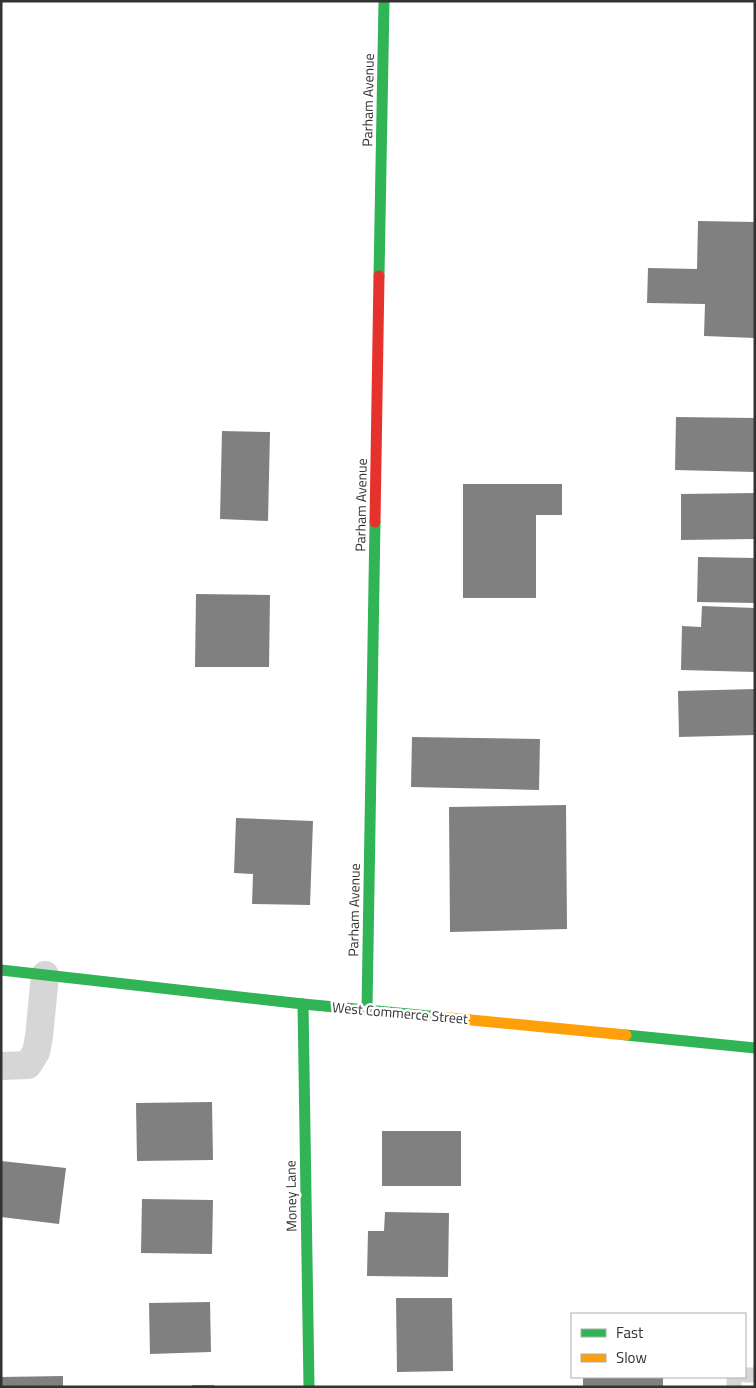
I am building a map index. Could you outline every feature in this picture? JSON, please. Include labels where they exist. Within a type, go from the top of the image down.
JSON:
[{"type":"street","name":"Parham Avenue","points":[[367,1009],[384,1]]},
{"type":"street","name":"West Commerce Street","points":[[1,970],[302,1004],[755,1048]]},
{"type":"street","points":[[1,1066],[28,1065],[36,1052],[45,975]]},
{"type":"street","name":"Money Lane","points":[[302,1004],[309,1387]]},
{"type":"building","points":[[698,221],[755,222],[755,338],[704,336],[705,304],[647,303],[648,268],[697,269]]},
{"type":"building","points":[[676,417],[755,418],[755,472],[675,470]]},
{"type":"building","points":[[222,431],[270,432],[268,521],[220,519]]},
{"type":"building","points":[[463,484],[562,484],[562,515],[536,515],[536,598],[463,598]]},
{"type":"building","points":[[755,493],[755,539],[681,540],[681,494]]},
{"type":"building","points":[[698,557],[755,558],[755,603],[697,602]]},
{"type":"building","points":[[196,594],[270,595],[269,667],[195,667]]},
{"type":"building","points":[[702,606],[755,608],[755,672],[681,670],[682,626],[701,627]]},
{"type":"building","points":[[755,689],[755,735],[679,737],[678,691]]},
{"type":"building","points":[[412,737],[540,739],[539,790],[411,787]]},
{"type":"building","points":[[566,805],[567,929],[450,932],[449,807]]},
{"type":"building","points":[[236,818],[313,821],[310,905],[252,904],[253,874],[234,873]]},
{"type":"building","points":[[212,1102],[213,1160],[137,1161],[136,1103]]},
{"type":"building","points":[[382,1131],[461,1131],[461,1186],[382,1186]]},
{"type":"building","points":[[1,1161],[66,1168],[59,1224],[1,1217]]},
{"type":"building","points":[[142,1199],[213,1200],[212,1254],[141,1253]]},
{"type":"building","points":[[385,1212],[449,1213],[448,1277],[367,1276],[368,1231],[384,1231]]},
{"type":"building","points":[[396,1298],[452,1298],[453,1371],[397,1372]]},
{"type":"building","points":[[210,1302],[211,1352],[150,1354],[149,1303]]},
{"type":"building","points":[[63,1376],[63,1387],[1,1387],[1,1377]]},
{"type":"building","points":[[583,1378],[663,1378],[663,1387],[583,1387]]},
{"type":"building","points":[[192,1385],[214,1385],[214,1387],[192,1387]]},
{"type":"traffic: fast","points":[[379,276],[384,1]]},
{"type":"traffic: fast","points":[[367,1009],[375,522]]},
{"type":"traffic: fast","points":[[1,970],[303,1004],[440,1017]]},
{"type":"traffic: fast","points":[[303,1004],[309,1387]]},
{"type":"traffic: fast","points":[[626,1035],[755,1048]]},
{"type":"traffic: slow","points":[[440,1017],[626,1035]]},
{"type":"traffic: jam","points":[[375,522],[379,276]]}]
